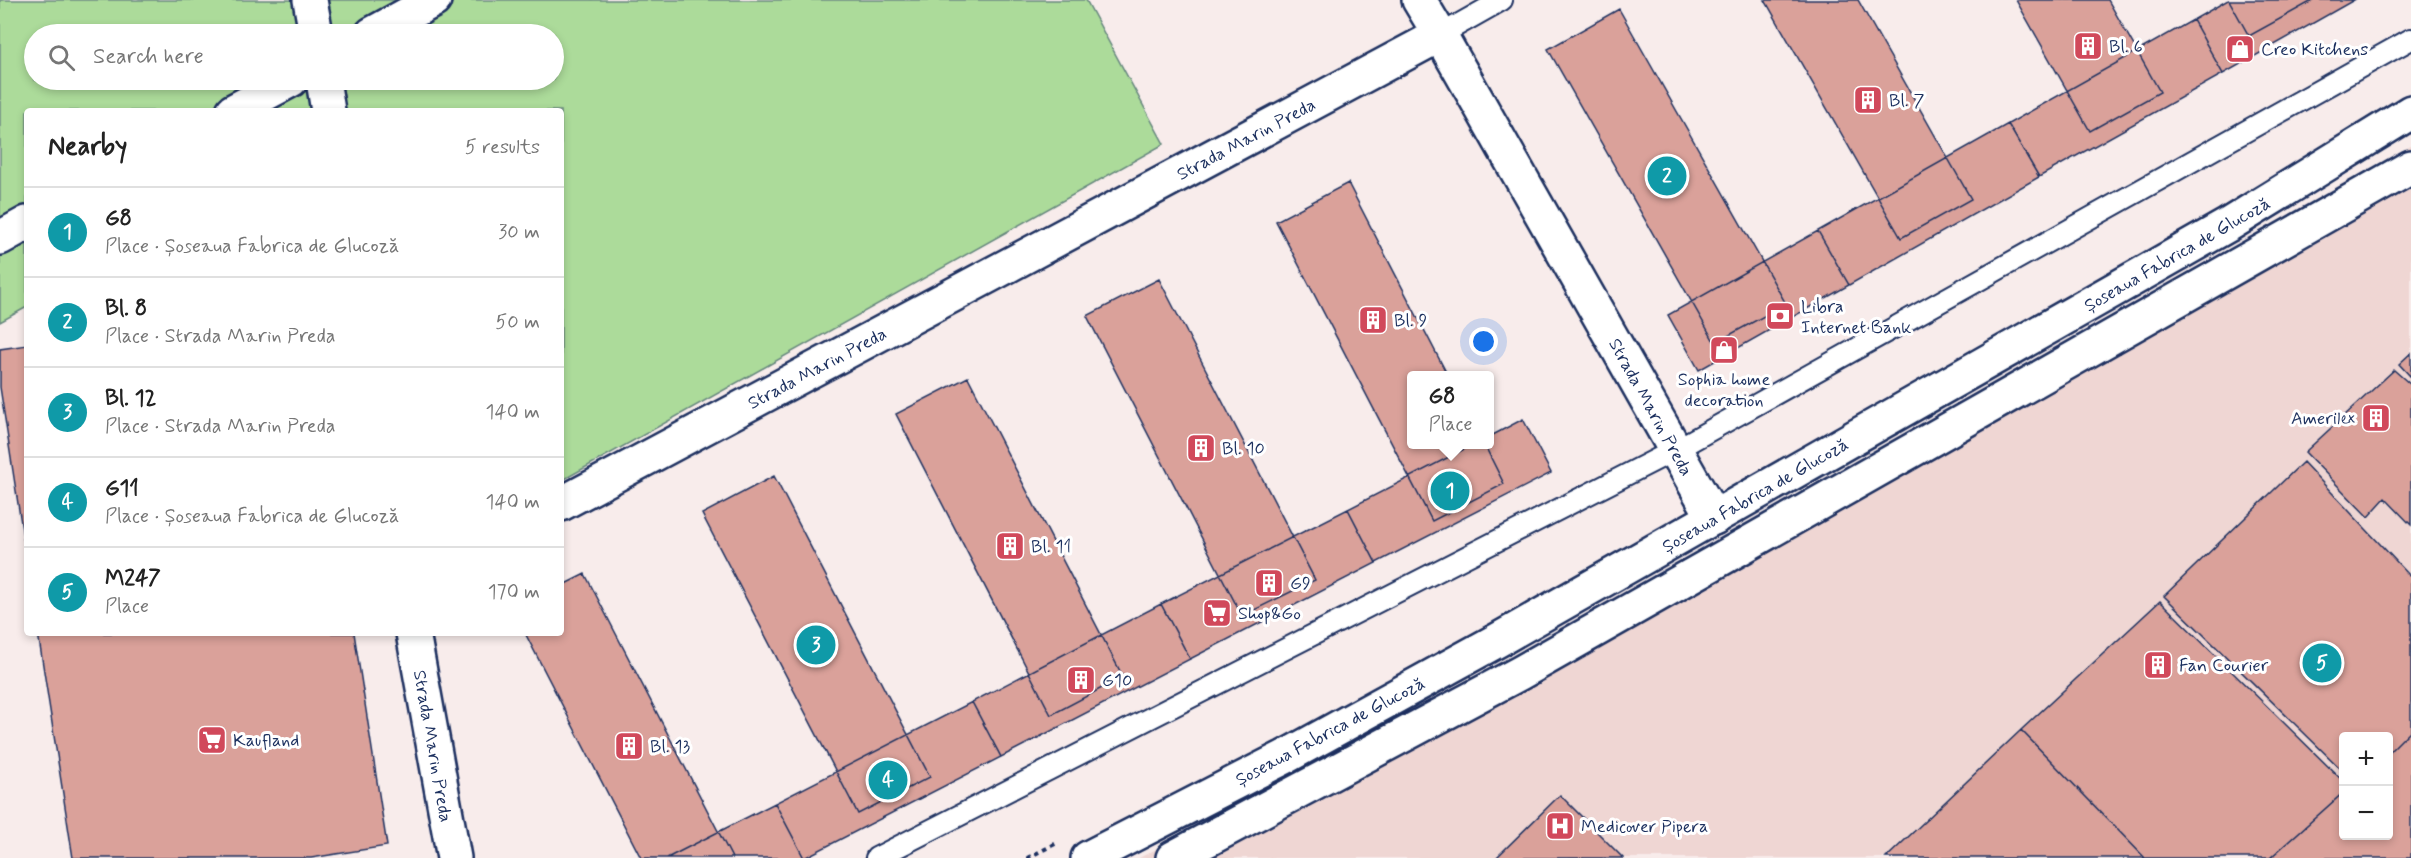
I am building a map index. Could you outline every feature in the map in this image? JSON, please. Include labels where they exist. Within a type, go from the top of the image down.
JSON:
[{"type":"main road","points":[[310,0],[314,24]]},
{"type":"main road","points":[[390,24],[434,0]]},
{"type":"main road","points":[[1419,0],[1440,34]]},
{"type":"main road","name":"Strada Marin Preda","points":[[564,502],[1440,34],[1714,518]]},
{"type":"main road","points":[[239,108],[272,90]]},
{"type":"main road","points":[[325,90],[328,108]]},
{"type":"main road","name":"Șoseaua Fabrica de Glucoză","points":[[1088,858],[1285,757],[1714,518],[2228,225],[2411,112]]},
{"type":"main road","points":[[1173,858],[1502,683],[2411,167]]},
{"type":"main road","points":[[0,238],[24,226]]},
{"type":"main road","name":"Strada Marin Preda","points":[[414,636],[454,858]]},
{"type":"lane","points":[[1440,34],[1502,0]]},
{"type":"lane","points":[[876,858],[1675,450],[2411,39]]},
{"type":"shaded area","points":[[2411,146],[2411,858],[1139,858],[1354,747],[1846,471]]},
{"type":"green space","points":[[0,0],[1086,0],[1164,144],[564,479],[564,108],[24,108],[24,309],[0,322]]},
{"type":"building","name":"Bl. 7","points":[[1765,0],[1858,0],[1971,199],[1901,238]]},
{"type":"building","name":"Bl. 6","points":[[2016,0],[2108,0],[2160,92],[2090,131]]},
{"type":"building","points":[[2228,0],[2354,0],[2223,74],[2193,20]]},
{"type":"building","points":[[2229,0],[2314,0],[2249,36]]},
{"type":"building","points":[[1619,9],[1786,304],[1715,343],[1548,49]]},
{"type":"building","points":[[2193,20],[2223,74],[2039,177],[2008,124]]},
{"type":"building","points":[[2008,124],[2039,177],[1849,285],[1818,231]]},
{"type":"building","name":"Bl. 9","points":[[1348,183],[1445,371],[1407,371],[1407,449],[1486,449],[1504,484],[1432,521],[1276,221]]},
{"type":"building","points":[[1818,231],[1849,285],[1699,370],[1668,315]]},
{"type":"building","name":"Bl. 10","points":[[1159,279],[1315,580],[1242,616],[1087,316]]},
{"type":"building","points":[[24,345],[24,543],[0,387],[0,349]]},
{"type":"building","points":[[2411,353],[2411,377],[2399,364]]},
{"type":"building","name":"Amerilex","points":[[2394,370],[2411,385],[2411,525],[2385,498],[2368,517],[2305,452]]},
{"type":"building","name":"Bl. 11","points":[[968,377],[1123,677],[1051,715],[896,414]]},
{"type":"building","points":[[1523,419],[1551,473],[1376,563],[1348,509],[1464,449],[1494,449],[1494,434]]},
{"type":"building","points":[[2303,462],[2411,577],[2411,730],[2393,748],[2393,732],[2339,732],[2339,767],[2164,596]]},
{"type":"building","points":[[774,476],[930,777],[858,814],[702,514]]},
{"type":"building","name":"G9","points":[[1348,509],[1376,563],[1190,659],[1161,604]]},
{"type":"building","name":"Bl. 13","points":[[585,574],[732,858],[641,858],[527,636],[564,636],[564,584]]},
{"type":"building","name":"Fan Courier","points":[[2160,601],[2339,777],[2339,796],[2270,858],[2145,858],[2021,730]]},
{"type":"building","name":"G10","points":[[1161,604],[1190,659],[1001,757],[972,702]]},
{"type":"building","name":"Kaufland","points":[[38,636],[354,636],[387,846],[311,858],[73,858]]},
{"type":"building","points":[[972,702],[1001,757],[804,858],[775,803]]},
{"type":"building","points":[[2021,730],[2145,858],[1886,858]]},
{"type":"building","points":[[2411,730],[2411,858],[2270,858],[2339,796],[2339,840],[2393,840],[2393,748]]},
{"type":"building","name":"Medicover Pipera","points":[[1560,795],[1623,858],[1496,858]]},
{"type":"building","points":[[775,803],[804,858],[667,858]]},
{"type":"place","name":"Bl. 6","points":[[2088,46]]},
{"type":"place","name":"Creo Kitchens","points":[[2240,49]]},
{"type":"place","name":"Bl. 7","points":[[1868,100]]},
{"type":"place","name":"Bl. 8","points":[[1667,176]]},
{"type":"place","name":"Libra Internet Bank","points":[[1780,316]]},
{"type":"place","name":"Bl. 9","points":[[1373,320]]},
{"type":"place","name":"Sophia home decoration","points":[[1724,350]]},
{"type":"place","name":"Amerilex","points":[[2376,418]]},
{"type":"place","name":"Bl. 10","points":[[1201,448]]},
{"type":"place","name":"G8","points":[[1450,491]]},
{"type":"place","name":"Bl. 11","points":[[1010,546]]},
{"type":"place","name":"G9","points":[[1269,583]]},
{"type":"place","name":"Shop&Go","points":[[1217,613]]},
{"type":"place","name":"Bl. 12","points":[[816,645]]},
{"type":"place","name":"M247","points":[[2322,663]]},
{"type":"place","name":"Fan Courier","points":[[2158,665]]},
{"type":"place","name":"G10","points":[[1081,680]]},
{"type":"place","name":"Kaufland","points":[[212,740]]},
{"type":"place","name":"Bl. 13","points":[[629,746]]},
{"type":"place","name":"G11","points":[[888,780]]},
{"type":"place","name":"Medicover Pipera","points":[[1560,826]]}]
